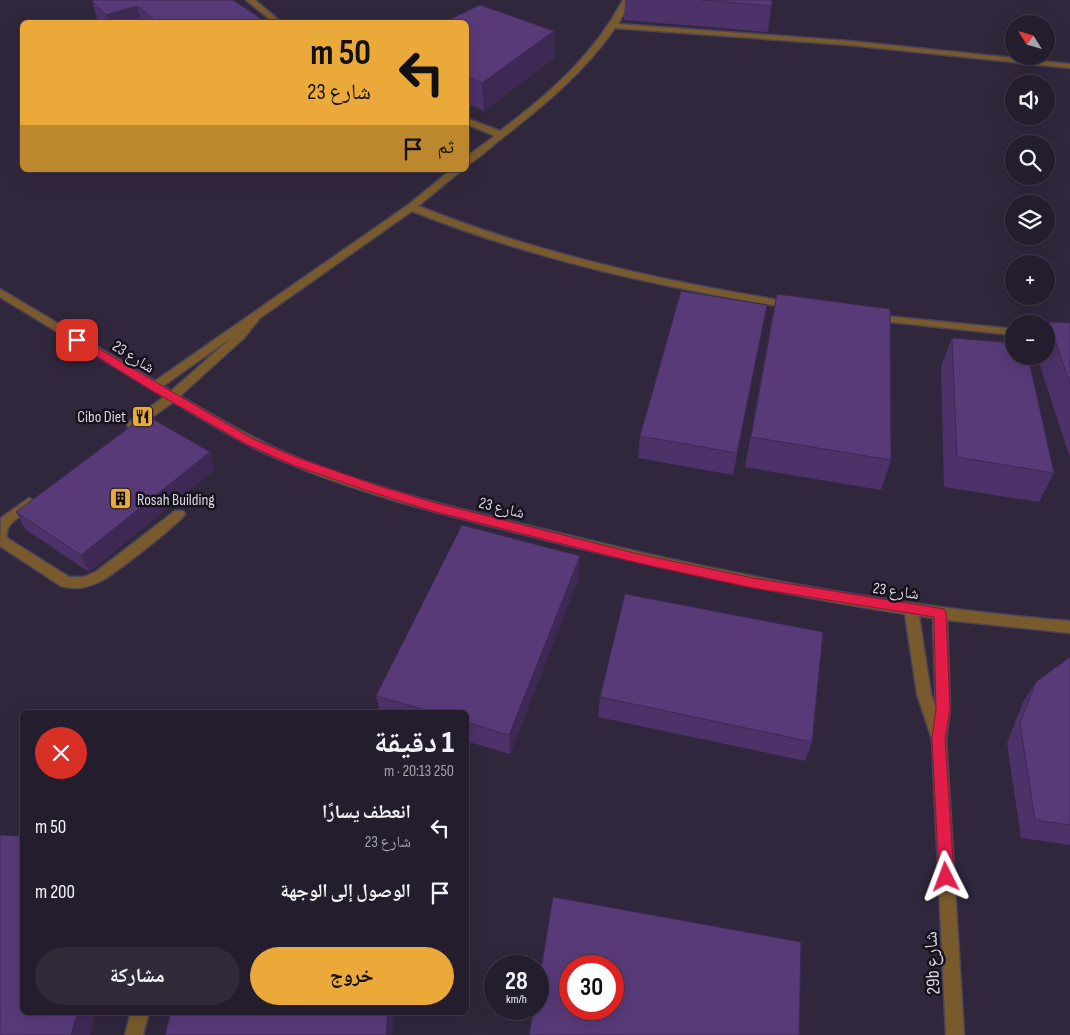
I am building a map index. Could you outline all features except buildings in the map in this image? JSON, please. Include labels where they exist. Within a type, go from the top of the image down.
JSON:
[{"type":"street","points":[[250,0],[275,20]]},
{"type":"street","points":[[469,160],[574,73],[594,52],[614,26],[627,0]]},
{"type":"street","points":[[614,26],[813,40],[1070,66]]},
{"type":"street","points":[[469,122],[501,135]]},
{"type":"street","points":[[154,387],[411,207],[455,172]]},
{"type":"street","points":[[411,207],[444,222],[616,271],[700,290],[797,306]]},
{"type":"street","name":"شارع 23","points":[[0,292],[154,387],[250,441],[294,461],[432,506],[667,565],[753,583],[911,609],[1070,627]]},
{"type":"street","points":[[124,432],[172,397],[240,336],[256,316]]},
{"type":"street","points":[[862,316],[966,329],[1005,331]]},
{"type":"street","points":[[36,497],[6,521],[0,534],[2,541],[66,582],[74,584],[102,576],[179,514]]},
{"type":"street","name":"29b شارع","points":[[911,609],[924,694],[939,739]]},
{"type":"street","name":"29b شارع","points":[[940,613],[943,709],[939,739],[955,1035]]},
{"type":"street","points":[[134,1035],[139,1015]]},
{"type":"place","name":"Cibo Diet","points":[[142,416]]},
{"type":"place","name":"Rosah Building","points":[[121,499]]},
{"type":"route","points":[[77,340],[154,387],[250,441],[294,461],[375,489],[432,506],[638,559],[753,583],[940,613],[943,709],[939,739],[946,877]]}]
